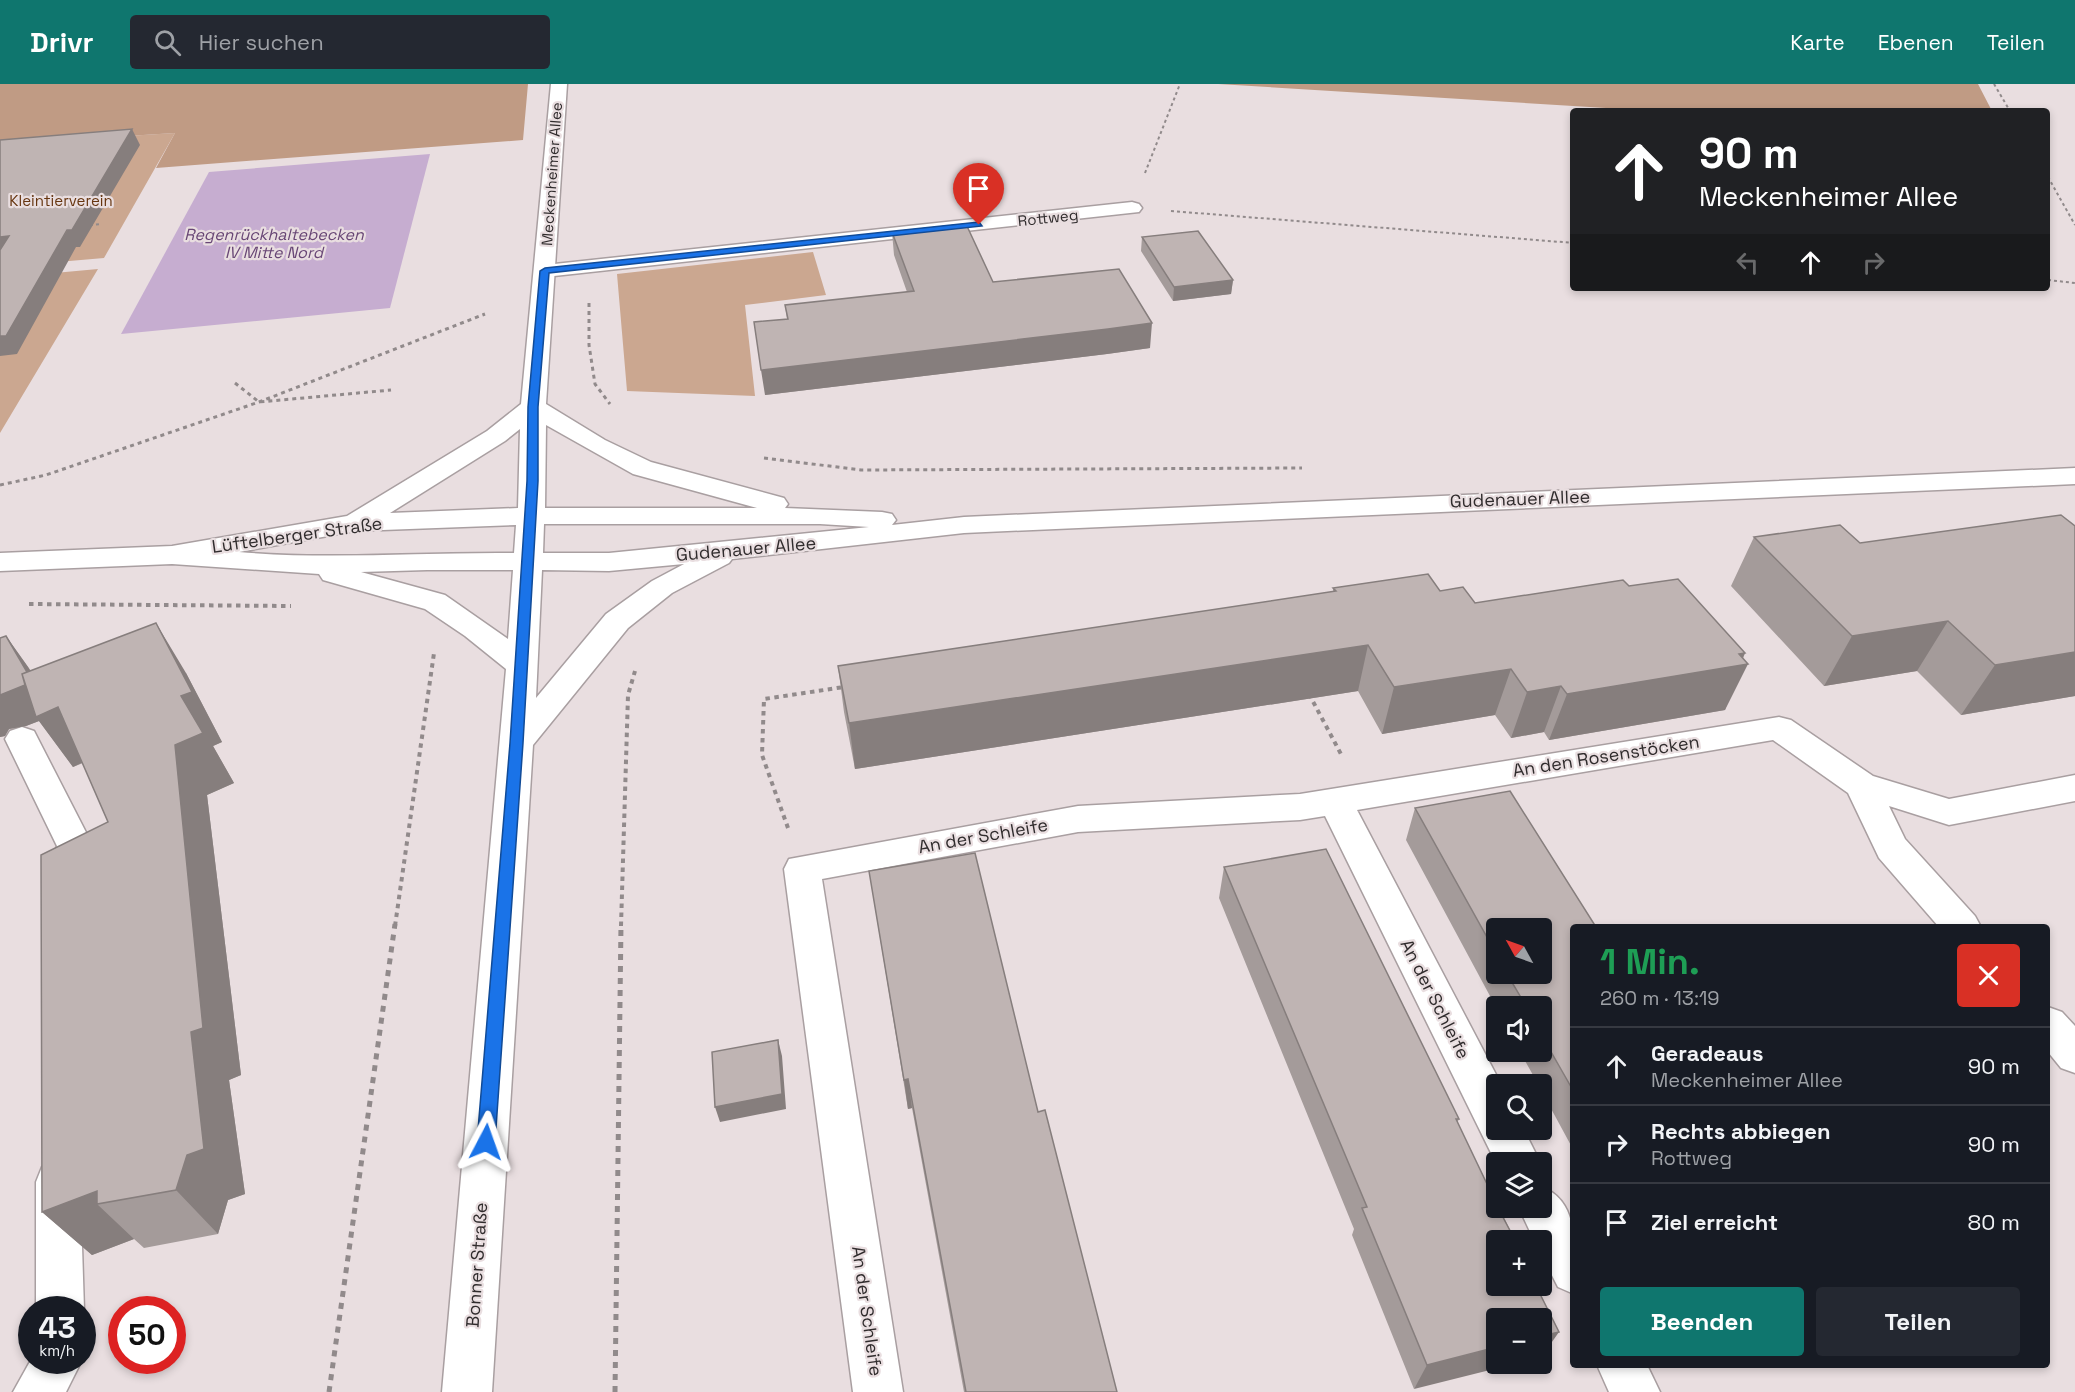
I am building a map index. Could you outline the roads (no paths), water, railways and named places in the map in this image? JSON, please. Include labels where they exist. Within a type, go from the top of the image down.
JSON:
[{"type":"main road","name":"Meckenheimer Allee","points":[[527,564],[533,407],[559,84]]},
{"type":"main road","name":"Rottweg","points":[[545,271],[1132,208]]},
{"type":"main road","name":"Gudenauer Allee","points":[[533,407],[596,445],[642,468],[820,516]]},
{"type":"main road","points":[[356,523],[496,436],[533,407]]},
{"type":"main road","name":"Gudenauer Allee","points":[[527,564],[609,562],[732,551],[964,525],[2075,476]]},
{"type":"main road","name":"Gudenauer Allee","points":[[530,516],[820,516],[964,525]]},
{"type":"main road","name":"Lüftelberger Straße","points":[[172,555],[356,523],[530,516]]},
{"type":"main road","points":[[516,743],[617,621],[662,587],[732,551]]},
{"type":"main road","name":"Lüftelberger Straße","points":[[0,562],[172,555],[301,566],[427,561],[527,564]]},
{"type":"main road","name":"Bonner Straße","points":[[467,1392],[516,743],[527,564]]},
{"type":"main road","name":"Lüftelberger Straße","points":[[301,566],[435,602],[476,629],[520,664]]},
{"type":"main road","name":"An den Rosenstöcken","points":[[1349,799],[1779,728],[1861,785],[1949,812],[2075,788]]},
{"type":"main road","points":[[22,739],[75,846],[53,906],[54,918]]},
{"type":"main road","name":"An den Rosenstöcken","points":[[1861,785],[1892,848],[1959,924]]},
{"type":"main road","name":"An der Schleife","points":[[878,1392],[802,869],[1078,819],[1300,807],[1349,799],[1486,1096]]},
{"type":"main road","points":[[2050,1026],[2075,1055]]},
{"type":"main road","points":[[57,1143],[60,1296]]},
{"type":"main road","points":[[1546,1218],[1570,1263]]},
{"type":"main road","points":[[1623,1368],[1635,1392]]},
{"type":"main road","points":[[38,1392],[49,1374]]},
{"type":"water","name":"Regenrückhaltebecken IV Mitte Nord","points":[[430,154],[390,308],[121,334],[209,172]]},
{"type":"park label","name":"Kleintierverein","points":[[61,201]]}]
